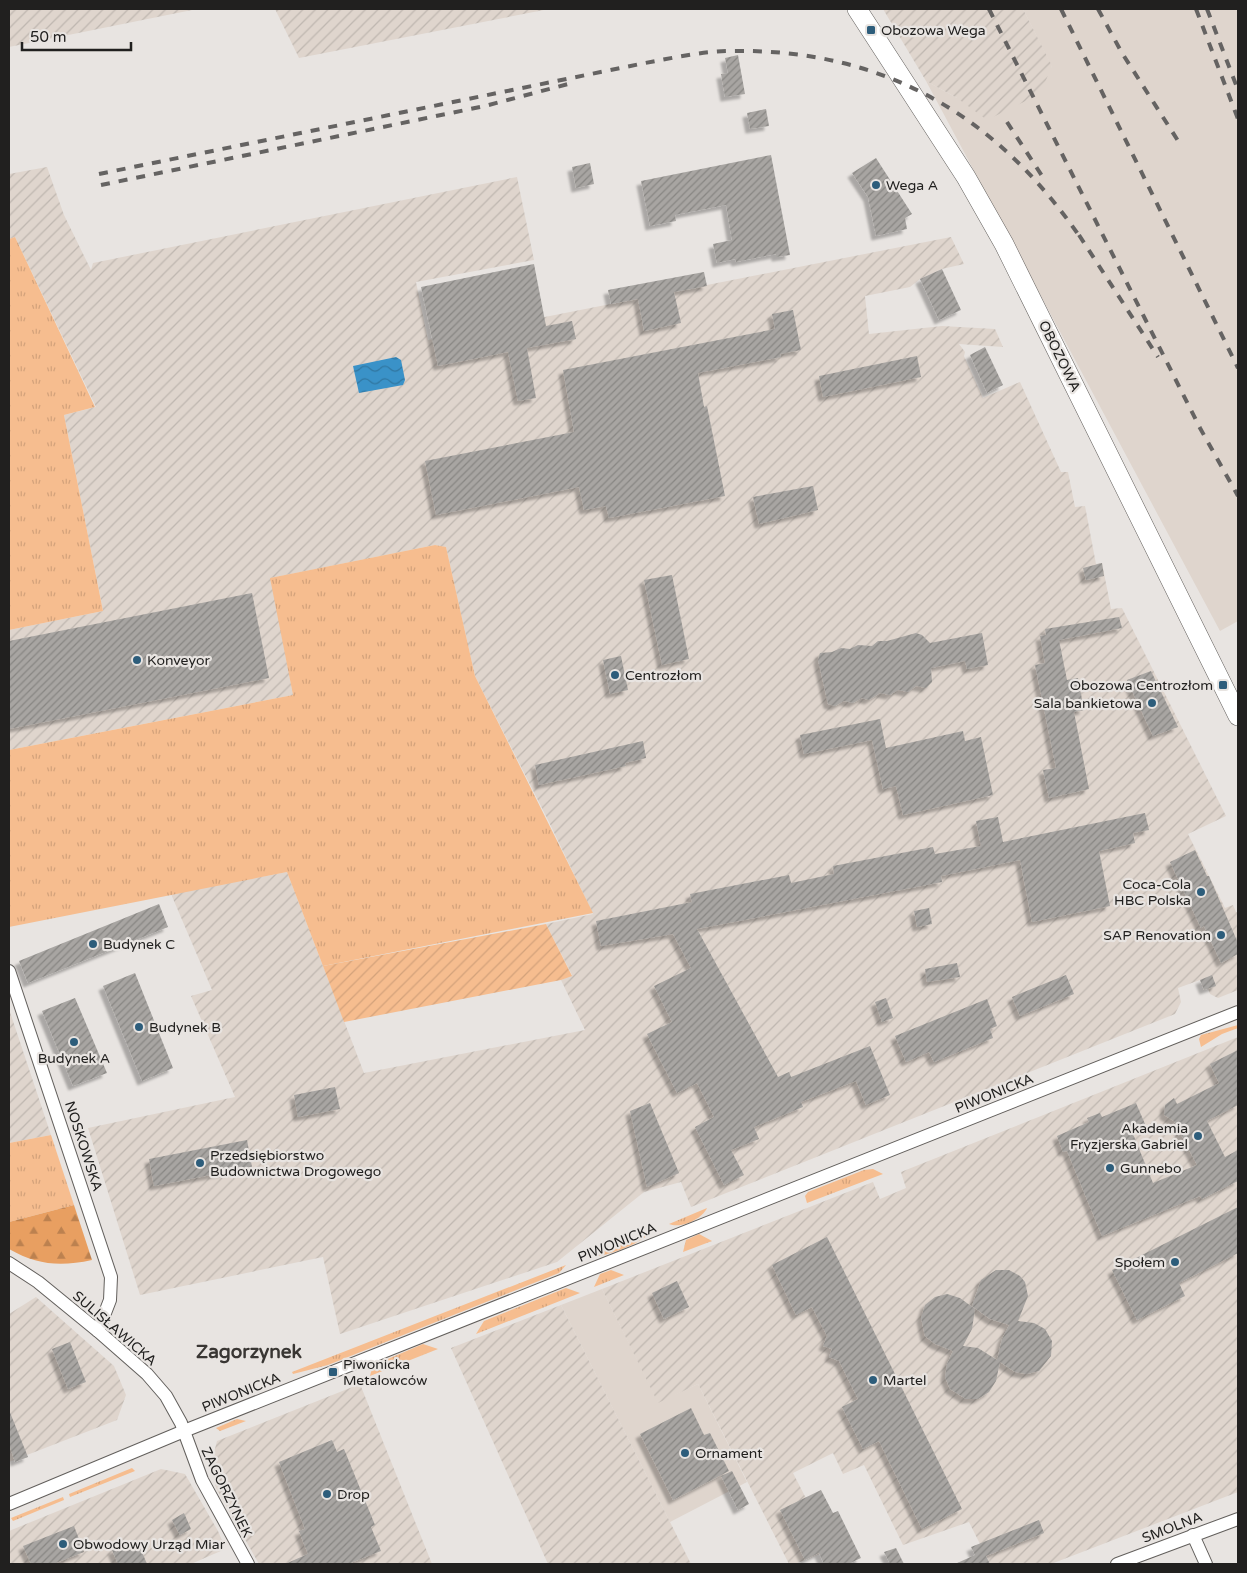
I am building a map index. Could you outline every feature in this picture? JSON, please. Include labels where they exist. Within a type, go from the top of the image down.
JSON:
[{"type":"street","name":"OBOZOWA","points":[[857,9],[966,178],[1004,244],[1238,716]]},
{"type":"street","name":"NOSKOWSKA","points":[[9,972],[111,1277],[110,1300],[98,1331]]},
{"type":"street","name":"PIWONICKA","points":[[9,1504],[184,1431],[1238,1012]]},
{"type":"street","name":"SULISŁAWICKA","points":[[9,1263],[38,1282],[98,1331],[157,1385],[172,1405],[184,1431]]},
{"type":"street","name":"ZAGORZYNEK","points":[[184,1431],[202,1480],[248,1564]]},
{"type":"street","name":"SMOLNA","points":[[1117,1564],[1238,1519]]},
{"type":"street","points":[[1193,1536],[1206,1564]]},
{"type":"shaded area","points":[[9,9],[197,9],[9,47]]},
{"type":"shaded area","points":[[275,9],[549,9],[299,58]]},
{"type":"shaded area","points":[[883,9],[1023,9],[1052,66],[1040,94],[987,120],[957,98],[926,81]]},
{"type":"shaded area","points":[[1023,9],[1238,9],[1238,621],[1220,631],[926,81],[957,98],[1052,67]]},
{"type":"shaded area","points":[[47,167],[64,215],[91,270],[93,263],[517,177],[534,260],[416,282],[428,340],[951,237],[964,264],[942,269],[920,279],[910,287],[865,296],[869,334],[942,326],[995,329],[1003,347],[959,344],[965,352],[964,356],[983,398],[1020,382],[1061,472],[1068,472],[1075,507],[1085,506],[1096,564],[1102,563],[1111,609],[1122,608],[1226,816],[1188,834],[1225,908],[1233,905],[1236,912],[1238,912],[1238,990],[1218,998],[1210,994],[1208,989],[1204,990],[1200,980],[1178,988],[1181,1002],[1175,1014],[691,1207],[681,1182],[644,1192],[557,1262],[340,1334],[323,1257],[140,1295],[88,1128],[235,1097],[191,996],[212,990],[171,894],[287,872],[364,1073],[585,1030],[561,980],[572,975],[546,924],[593,914],[475,676],[446,547],[435,545],[271,578],[293,695],[9,750],[9,630],[103,611],[64,415],[96,407],[15,237],[9,239],[9,174]]},
{"type":"shaded area","points":[[9,1009],[51,1135],[9,1143]]},
{"type":"shaded area","points":[[1238,1037],[1238,1492],[1051,1564],[990,1564],[969,1522],[903,1545],[864,1465],[843,1474],[833,1453],[793,1473],[832,1549],[795,1564],[789,1564],[698,1384],[658,1403],[602,1289],[873,1182],[880,1199],[906,1188],[901,1172]]},
{"type":"shaded area","points":[[602,1289],[658,1402],[698,1384],[747,1482],[670,1522],[561,1305]]},
{"type":"shaded area","points":[[36,1297],[114,1366],[126,1395],[117,1420],[9,1462],[9,1314]]},
{"type":"shaded area","points":[[561,1305],[691,1564],[548,1564],[451,1348]]},
{"type":"shaded area","points":[[360,1384],[432,1564],[259,1564],[216,1488],[211,1464],[217,1441]]},
{"type":"shaded area","points":[[161,1469],[185,1474],[218,1531],[224,1545],[223,1550],[191,1564],[9,1564],[9,1531]]},
{"type":"green space","points":[[15,237],[95,407],[64,415],[103,611],[9,630],[9,239]]},
{"type":"green space","points":[[435,545],[446,547],[475,676],[593,913],[323,966],[287,872],[9,927],[9,750],[293,695],[270,578]]},
{"type":"green space","points":[[546,924],[572,976],[561,980],[344,1022],[323,966]]},
{"type":"green space","points":[[1238,1025],[1238,1028],[1222,1034],[1201,1047],[1199,1039],[1201,1035]]},
{"type":"green space","points":[[51,1135],[74,1205],[9,1222],[9,1143]]},
{"type":"green space","points":[[873,1169],[883,1174],[807,1203],[805,1196],[808,1192],[864,1170]]},
{"type":"green space","points":[[74,1205],[92,1260],[59,1264],[49,1263],[29,1258],[9,1249],[9,1222]]},
{"type":"green space","points":[[707,1208],[701,1216],[691,1222],[679,1225],[669,1224]]},
{"type":"green space","points":[[651,1231],[632,1245],[613,1253],[596,1256],[590,1255]]},
{"type":"green space","points":[[699,1234],[712,1241],[683,1252],[686,1240]]},
{"type":"green space","points":[[566,1265],[559,1273],[328,1365],[293,1374],[292,1372]]},
{"type":"green space","points":[[611,1270],[624,1275],[594,1287],[600,1274]]},
{"type":"green space","points":[[566,1288],[580,1293],[476,1334],[484,1321]]},
{"type":"green space","points":[[423,1344],[438,1349],[370,1376],[372,1368],[376,1364]]},
{"type":"green space","points":[[237,1419],[246,1421],[220,1431],[216,1428]]},
{"type":"green space","points":[[132,1468],[135,1471],[70,1497],[69,1494]]},
{"type":"green space","points":[[63,1497],[64,1500],[13,1521],[11,1518]]},
{"type":"water","points":[[396,357],[401,360],[405,380],[403,385],[359,393],[353,366]]},
{"type":"building","points":[[738,55],[745,94],[725,97],[721,74],[728,73],[725,58]]},
{"type":"building","points":[[766,109],[769,126],[750,129],[747,113]]},
{"type":"building","points":[[771,155],[790,255],[776,257],[776,254],[736,262],[735,259],[717,263],[713,244],[732,240],[726,205],[675,215],[676,221],[650,226],[641,181]]},
{"type":"building","name":"Wega A","points":[[876,158],[912,214],[905,218],[907,229],[876,236],[868,197],[852,173]]},
{"type":"building","points":[[590,163],[594,184],[576,188],[572,167]]},
{"type":"building","points":[[534,264],[546,326],[572,321],[576,339],[527,348],[536,398],[518,401],[508,352],[438,366],[421,287]]},
{"type":"building","points":[[942,269],[961,310],[939,320],[920,279]]},
{"type":"building","points":[[704,272],[707,286],[674,292],[681,323],[644,331],[638,299],[611,304],[608,290]]},
{"type":"building","points":[[793,310],[801,350],[780,354],[781,357],[698,373],[704,407],[707,406],[725,496],[609,518],[606,506],[584,510],[579,487],[436,515],[425,461],[574,432],[563,370],[775,329],[772,314]]},
{"type":"building","points":[[985,347],[1003,385],[987,393],[970,355]]},
{"type":"building","points":[[917,356],[921,377],[823,397],[819,376]]},
{"type":"building","points":[[813,486],[818,510],[759,524],[753,497]]},
{"type":"building","points":[[1102,563],[1104,576],[1086,580],[1083,568]]},
{"type":"building","points":[[672,575],[689,659],[662,665],[644,580]]},
{"type":"building","name":"Konveyor","points":[[252,593],[269,678],[9,729],[9,641]]},
{"type":"building","points":[[1119,617],[1122,628],[1059,640],[1067,680],[1078,678],[1084,710],[1074,712],[1089,789],[1049,798],[1043,770],[1056,768],[1035,665],[1045,663],[1040,636],[1046,635],[1045,629]]},
{"type":"building","points":[[916,633],[922,635],[930,643],[982,633],[988,665],[967,669],[965,661],[931,668],[932,682],[926,688],[916,686],[908,692],[898,690],[890,695],[880,693],[869,700],[862,698],[853,703],[844,701],[835,706],[828,704],[818,660],[820,653],[832,652],[841,648],[850,649],[858,645],[872,646],[878,641],[887,641]]},
{"type":"building","name":"Centrozłom","points":[[621,656],[628,690],[610,694],[603,660]]},
{"type":"building","name":"Sala bankietowa","points":[[1151,671],[1178,727],[1153,736],[1127,680]]},
{"type":"building","points":[[880,719],[886,748],[963,731],[965,741],[981,737],[993,795],[903,815],[896,786],[883,789],[872,740],[804,754],[800,735]]},
{"type":"building","points":[[643,741],[646,758],[625,763],[626,766],[539,785],[535,765]]},
{"type":"building","points":[[1145,813],[1149,830],[1133,833],[1135,843],[1099,851],[1110,906],[1032,922],[1020,860],[941,876],[942,882],[697,929],[778,1077],[789,1072],[791,1077],[870,1046],[890,1095],[866,1105],[856,1081],[801,1102],[803,1107],[754,1127],[759,1139],[731,1150],[744,1175],[724,1185],[695,1127],[714,1117],[697,1083],[677,1093],[647,1034],[672,1022],[654,986],[691,968],[673,934],[601,946],[596,921],[692,902],[690,894],[789,875],[791,883],[834,874],[833,866],[933,847],[935,854],[981,846],[976,821],[998,817],[1003,842]]},
{"type":"building","name":"Coca-Cola HBC Polska","points":[[1195,850],[1207,876],[1209,876],[1238,943],[1238,954],[1221,963],[1204,926],[1201,928],[1170,862]]},
{"type":"building","name":"Budynek C","points":[[159,904],[168,927],[28,983],[19,961]]},
{"type":"building","points":[[929,908],[932,924],[917,927],[914,911]]},
{"type":"building","points":[[957,963],[960,977],[927,982],[925,969]]},
{"type":"building","name":"Budynek B","points":[[135,973],[173,1068],[142,1081],[103,986]]},
{"type":"building","points":[[1066,975],[1074,994],[1020,1016],[1012,997]]},
{"type":"building","points":[[1212,975],[1216,986],[1204,990],[1200,980]]},
{"type":"building","name":"Budynek A","points":[[75,998],[107,1073],[73,1086],[42,1011]]},
{"type":"building","points":[[886,998],[893,1018],[882,1022],[875,1002]]},
{"type":"building","points":[[987,999],[997,1026],[990,1029],[993,1038],[934,1062],[929,1052],[906,1062],[895,1036]]},
{"type":"building","points":[[1238,1050],[1238,1105],[1207,1121],[1225,1157],[1238,1150],[1238,1181],[1202,1199],[1200,1196],[1102,1236],[1067,1151],[1063,1152],[1057,1136],[1089,1122],[1087,1118],[1100,1113],[1102,1117],[1136,1103],[1145,1124],[1131,1129],[1153,1183],[1197,1165],[1174,1121],[1164,1115],[1165,1105],[1174,1098],[1177,1104],[1219,1083],[1210,1064]]},
{"type":"building","points":[[335,1087],[340,1109],[298,1117],[294,1095]]},
{"type":"building","points":[[650,1103],[679,1173],[647,1187],[630,1111]]},
{"type":"building","name":"Przedsiębiorstwo Budownictwa Drogowego","points":[[247,1140],[252,1167],[154,1186],[149,1159]]},
{"type":"building","name":"Społem","points":[[1238,1207],[1238,1253],[1179,1283],[1185,1296],[1137,1320],[1112,1270]]},
{"type":"building","name":"Martel","points":[[827,1237],[962,1509],[922,1529],[879,1441],[863,1449],[842,1407],[858,1399],[839,1361],[829,1357],[832,1349],[823,1346],[827,1336],[812,1307],[796,1315],[772,1265]]},
{"type":"building","points":[[996,1270],[1009,1270],[1020,1276],[1025,1282],[1028,1296],[1018,1321],[1034,1323],[1045,1329],[1052,1341],[1051,1356],[1039,1371],[1027,1374],[1015,1372],[1000,1362],[996,1381],[989,1392],[978,1399],[966,1399],[950,1389],[945,1377],[947,1364],[953,1351],[935,1344],[925,1336],[921,1318],[925,1305],[935,1297],[947,1294],[960,1298],[975,1309],[972,1329],[963,1346],[978,1348],[997,1360],[1002,1339],[1009,1325],[990,1319],[972,1306],[981,1280]]},
{"type":"building","points":[[677,1281],[689,1307],[664,1319],[652,1293]]},
{"type":"building","points":[[70,1342],[86,1382],[68,1389],[52,1349]]},
{"type":"building","name":"Ornament","points":[[691,1408],[704,1435],[710,1433],[729,1471],[673,1500],[640,1434]]},
{"type":"building","points":[[9,1410],[28,1457],[15,1462],[9,1444]]},
{"type":"building","name":"Drop","points":[[332,1440],[337,1452],[344,1449],[375,1525],[371,1527],[381,1551],[348,1564],[285,1564],[308,1554],[299,1531],[305,1529],[279,1462]]},
{"type":"building","points":[[732,1471],[749,1504],[738,1510],[721,1476]]},
{"type":"building","points":[[821,1490],[833,1513],[838,1511],[861,1558],[848,1564],[824,1564],[819,1553],[805,1560],[780,1510]]},
{"type":"building","points":[[184,1513],[191,1529],[180,1535],[172,1520]]},
{"type":"building","points":[[1039,1520],[1044,1533],[986,1556],[990,1564],[955,1564],[975,1555],[971,1547]]},
{"type":"building","points":[[74,1526],[84,1552],[53,1564],[31,1564],[23,1546]]},
{"type":"building","points":[[137,1540],[147,1564],[118,1564],[112,1550]]},
{"type":"building","points":[[896,1548],[904,1564],[890,1564],[884,1552]]},
{"type":"railway","points":[[989,9],[1200,428],[1238,496]]},
{"type":"railway","points":[[1061,9],[1238,368]]},
{"type":"railway","points":[[1098,9],[1122,53],[1182,147]]},
{"type":"railway","points":[[1196,9],[1238,119]]},
{"type":"railway","points":[[1207,9],[1238,90]]},
{"type":"railway","points":[[99,174],[698,53],[720,51],[786,53],[838,62],[887,77],[932,98],[974,125],[1013,158],[1049,196],[1082,240]]},
{"type":"railway","points":[[101,185],[485,106],[572,83]]},
{"type":"railway","points":[[1007,122],[1046,182]]},
{"type":"railway","points":[[1079,235],[1158,357]]},
{"type":"place","name":"Obozowa Wega","points":[[871,30]]},
{"type":"place","name":"Wega A","points":[[876,185]]},
{"type":"place","name":"Konveyor","points":[[137,660]]},
{"type":"place","name":"Centrozłom","points":[[615,675]]},
{"type":"place","name":"Obozowa Centrozłom","points":[[1223,685]]},
{"type":"place","name":"Sala bankietowa","points":[[1152,703]]},
{"type":"place","name":"Coca-Cola HBC Polska","points":[[1201,892]]},
{"type":"place","name":"SAP Renovation","points":[[1221,935]]},
{"type":"place","name":"Budynek C","points":[[93,944]]},
{"type":"place","name":"Budynek B","points":[[139,1027]]},
{"type":"place","name":"Budynek A","points":[[74,1042]]},
{"type":"place","name":"Akademia Fryzjerska Gabriel","points":[[1198,1136]]},
{"type":"place","name":"Przedsiębiorstwo Budownictwa Drogowego","points":[[200,1163]]},
{"type":"place","name":"Gunnebo","points":[[1110,1168]]},
{"type":"place","name":"Społem","points":[[1175,1262]]},
{"type":"place","name":"Piwonicka Metalowców","points":[[333,1372]]},
{"type":"place","name":"Martel","points":[[873,1380]]},
{"type":"place","name":"Ornament","points":[[685,1453]]},
{"type":"place","name":"Drop","points":[[327,1494]]},
{"type":"place","name":"Obwodowy Urząd Miar","points":[[63,1544]]},
{"type":"district","name":"Zagorzynek","points":[[249,1351]]}]
